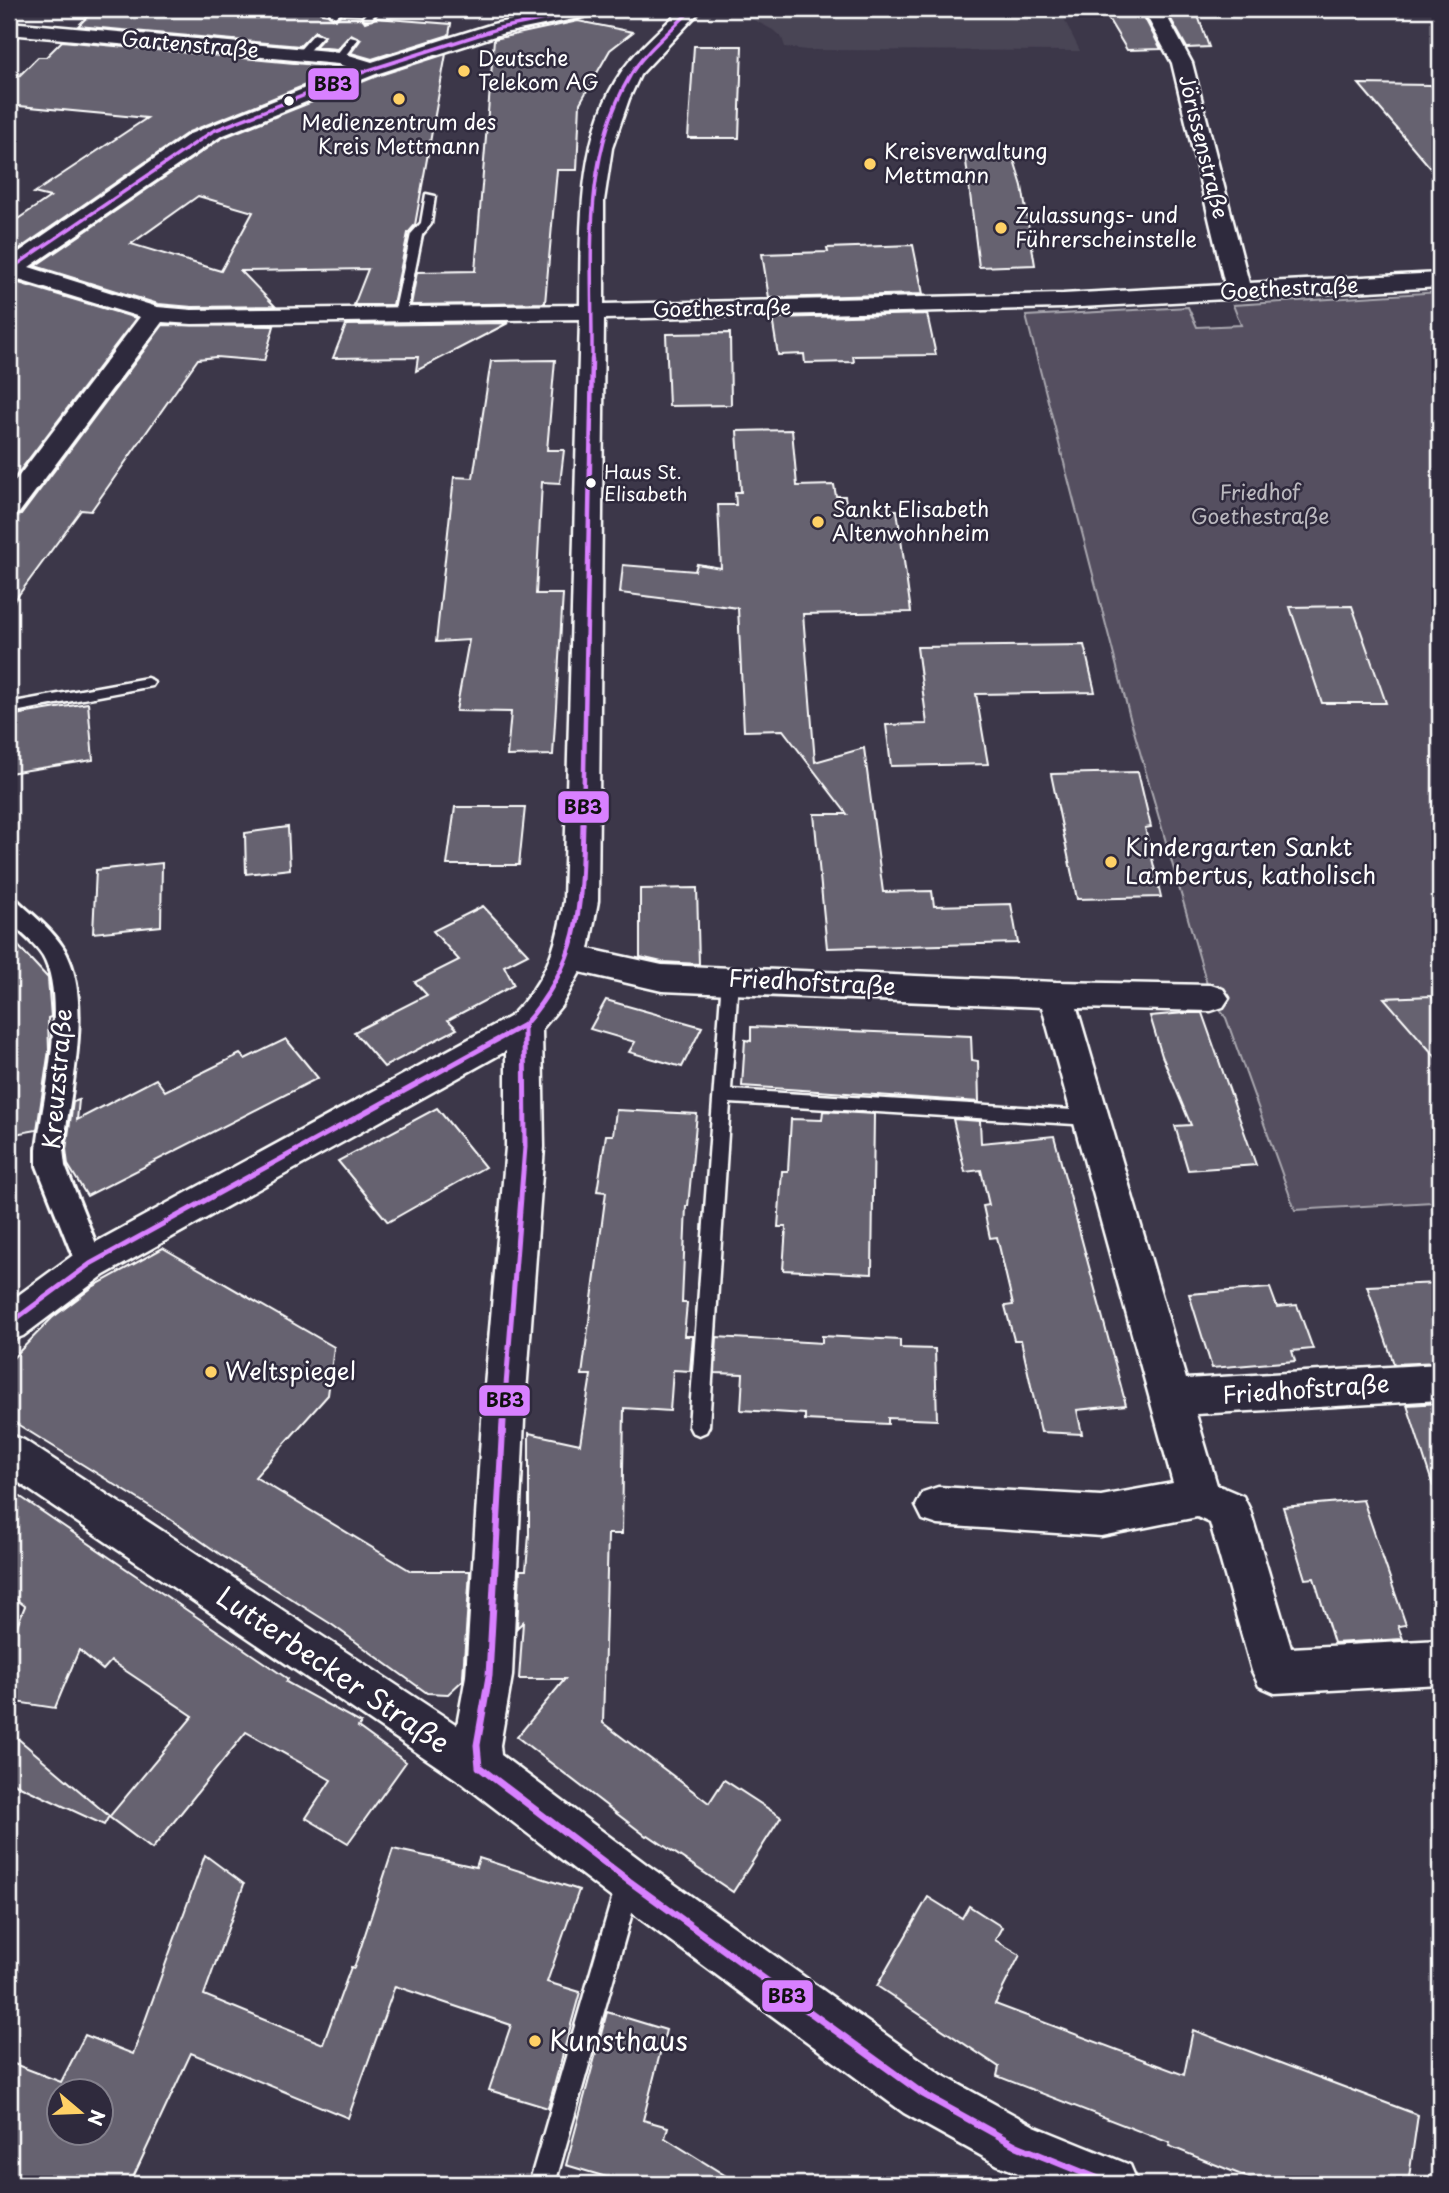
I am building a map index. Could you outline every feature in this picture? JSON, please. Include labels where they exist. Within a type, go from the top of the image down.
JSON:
[{"type":"street","points":[[9,269],[198,139],[369,70],[518,15],[593,9]]},
{"type":"street","points":[[9,1324],[90,1264],[524,1025],[552,993],[571,958],[581,901],[593,201],[601,148],[618,99],[631,73],[692,9]]},
{"type":"street","name":"Jörissenstraße","points":[[1153,9],[1182,63],[1239,292]]},
{"type":"street","name":"Gartenstraße","points":[[13,33],[340,58],[360,64],[369,70]]},
{"type":"street","name":"Goethestraße","points":[[9,269],[155,314],[192,317],[592,313],[1063,301],[1440,280]]},
{"type":"street","points":[[9,507],[155,314]]},
{"type":"street","name":"Kreuzstraße","points":[[9,907],[51,948],[62,970],[68,1009],[50,1149],[51,1166],[90,1264]]},
{"type":"street","name":"Friedhofstraße","points":[[571,958],[662,978],[1056,995],[1211,998]]},
{"type":"street","points":[[1056,995],[1199,1497]]},
{"type":"street","points":[[479,1767],[477,1745],[489,1676],[503,1420],[525,1147],[524,1025]]},
{"type":"street","name":"Friedhofstraße","points":[[1172,1398],[1440,1382]]},
{"type":"street","name":"Lutterbecker Straße","points":[[9,1453],[479,1767],[629,1881],[923,2094],[1017,2146],[1111,2184]]},
{"type":"street","points":[[938,1506],[1101,1516],[1199,1497],[1228,1510],[1275,1671],[1440,1662]]},
{"type":"lane","points":[[300,55],[317,36]]},
{"type":"lane","points":[[340,58],[353,39]]},
{"type":"lane","points":[[400,315],[417,234],[426,224],[430,197]]},
{"type":"lane","points":[[9,708],[147,683]]},
{"type":"lane","points":[[699,1426],[730,979]]},
{"type":"lane","points":[[722,1096],[1090,1118]]},
{"type":"lane","points":[[542,2184],[629,1881]]},
{"type":"shaded area","points":[[733,9],[1059,9],[1080,51],[806,50],[785,47],[782,38],[773,30]]},
{"type":"green space","name":"Friedhof Goethestraße","points":[[1440,292],[1440,1225],[1432,1202],[1295,1210],[1226,1018],[1211,998],[1129,714],[1026,316],[1188,307],[1197,327],[1241,325],[1233,305]]},
{"type":"building","points":[[95,9],[325,9],[321,13],[328,14],[335,20],[341,15],[361,16],[365,22],[376,18],[451,24],[449,35],[372,59],[351,53],[361,39],[351,34],[337,49],[315,47],[325,36],[315,31],[300,46],[78,26]]},
{"type":"building","points":[[1196,10],[1209,47],[1187,48],[1167,12]]},
{"type":"building","points":[[1142,13],[1161,49],[1127,50],[1106,15]]},
{"type":"building","points":[[578,21],[633,32],[610,50],[580,103],[577,170],[557,170],[545,303],[411,305],[417,272],[475,271],[494,39]]},
{"type":"building","points":[[62,41],[345,69],[189,132],[9,256],[9,225],[50,197],[34,193],[147,118],[9,105],[9,86],[38,57],[46,57]]},
{"type":"building","points":[[694,46],[742,46],[739,138],[688,138]]},
{"type":"building","points":[[446,54],[415,225],[408,233],[393,305],[354,305],[368,269],[241,271],[275,306],[192,307],[158,304],[35,266],[222,138],[377,76]],"holes":[[[198,196],[253,212],[221,271],[131,244]]]},
{"type":"building","points":[[1359,84],[1431,85],[1440,102],[1440,179]]},
{"type":"building","points":[[965,153],[1012,153],[1022,186],[1035,265],[979,267]]},
{"type":"building","points":[[913,245],[923,294],[769,298],[762,254],[828,252],[827,248]]},
{"type":"building","points":[[9,280],[136,318],[9,485]]},
{"type":"building","points":[[927,314],[936,355],[853,356],[854,362],[805,363],[804,354],[778,355],[772,318]]},
{"type":"building","points":[[508,323],[416,371],[418,357],[333,358],[346,325]]},
{"type":"building","points":[[163,325],[274,326],[264,361],[216,357],[198,359],[91,511],[81,510],[9,608],[9,517],[21,515]]},
{"type":"building","points":[[730,333],[731,405],[669,406],[666,334]]},
{"type":"building","points":[[555,360],[547,450],[564,450],[560,483],[542,482],[536,594],[563,594],[553,755],[507,756],[511,712],[456,711],[469,640],[436,642],[454,477],[473,478],[491,361]]},
{"type":"building","points":[[792,430],[797,486],[834,485],[836,496],[845,496],[847,510],[897,510],[911,612],[803,614],[815,762],[864,748],[883,892],[932,891],[934,906],[1011,904],[1018,943],[827,948],[814,814],[847,814],[783,730],[744,731],[738,608],[620,593],[623,565],[695,571],[697,564],[721,568],[718,505],[736,505],[735,492],[741,492],[737,431]]},
{"type":"building","points":[[1352,606],[1386,703],[1322,703],[1290,607]]},
{"type":"building","points":[[1084,645],[1095,692],[976,694],[988,764],[891,766],[886,725],[927,724],[917,647]]},
{"type":"building","points":[[88,703],[93,760],[9,773],[9,716]]},
{"type":"building","name":"Kindergarten Sankt Lambertus, katholisch","points":[[1138,772],[1151,827],[1145,828],[1161,897],[1077,899],[1051,774]]},
{"type":"building","points":[[455,807],[525,807],[519,865],[447,865]]},
{"type":"building","points":[[288,827],[290,869],[246,874],[245,833]]},
{"type":"building","points":[[162,863],[161,926],[93,933],[96,870]]},
{"type":"building","points":[[697,888],[699,964],[662,962],[640,957],[640,889]]},
{"type":"building","points":[[483,906],[528,954],[504,966],[514,985],[448,1020],[457,1029],[384,1067],[354,1032],[427,995],[415,982],[459,960],[433,931]]},
{"type":"building","points":[[9,936],[48,978],[51,1017],[48,1018],[49,1050],[37,1130],[9,1135]]},
{"type":"building","points":[[1432,996],[1440,1018],[1440,1062],[1384,998]]},
{"type":"building","points":[[606,1000],[702,1027],[682,1067],[629,1052],[635,1042],[590,1029]]},
{"type":"building","points":[[1202,1013],[1256,1165],[1188,1170],[1175,1126],[1191,1125],[1162,1056],[1150,1016]]},
{"type":"building","points":[[751,1027],[971,1036],[972,1060],[978,1061],[979,1102],[742,1086],[745,1040],[751,1041]]},
{"type":"building","points":[[286,1039],[318,1078],[87,1196],[68,1165],[66,1149],[73,1102],[79,1100],[77,1120],[156,1079],[165,1091],[240,1054],[245,1059]]},
{"type":"building","points":[[437,1108],[485,1167],[388,1222],[338,1161]]},
{"type":"building","points":[[616,1110],[697,1114],[686,1206],[682,1303],[687,1303],[684,1336],[693,1336],[690,1371],[673,1370],[670,1411],[624,1408],[622,1534],[608,1534],[603,1723],[709,1803],[724,1780],[781,1817],[733,1892],[646,1836],[517,1737],[565,1679],[519,1679],[523,1622],[517,1628],[520,1570],[526,1570],[529,1535],[529,1433],[580,1444],[591,1375],[582,1375],[606,1192],[597,1191],[606,1135],[613,1135]]},
{"type":"building","points":[[823,1111],[874,1114],[872,1274],[783,1270],[786,1227],[778,1227],[782,1171],[788,1171],[791,1119],[822,1120]]},
{"type":"building","points":[[953,1119],[980,1121],[981,1143],[1054,1136],[1126,1405],[1077,1410],[1082,1434],[1041,1432],[1021,1340],[1014,1340],[1005,1306],[1013,1305],[997,1237],[990,1238],[983,1206],[989,1205],[981,1170],[965,1172]]},
{"type":"building","points":[[163,1248],[334,1347],[328,1395],[255,1477],[411,1571],[470,1571],[463,1680],[448,1694],[427,1693],[331,1624],[221,1555],[164,1515],[9,1419],[9,1362],[52,1318],[94,1286]]},
{"type":"building","points":[[1440,1283],[1440,1362],[1394,1364],[1367,1286]]},
{"type":"building","points":[[1270,1288],[1277,1307],[1297,1305],[1313,1349],[1292,1351],[1295,1361],[1212,1368],[1189,1294]]},
{"type":"building","points":[[822,1336],[900,1340],[900,1348],[935,1349],[937,1420],[888,1418],[888,1424],[805,1420],[805,1414],[741,1410],[743,1374],[715,1373],[717,1337],[822,1343]]},
{"type":"building","points":[[1440,1403],[1440,1485],[1433,1486],[1407,1405]]},
{"type":"building","points":[[9,1489],[288,1679],[286,1682],[361,1723],[358,1727],[406,1762],[348,1843],[306,1818],[331,1780],[246,1732],[152,1849],[109,1817],[193,1716],[111,1661],[103,1670],[79,1650],[55,1708],[9,1701],[9,1645],[25,1606],[9,1594]]},
{"type":"building","points":[[1363,1500],[1406,1625],[1398,1626],[1403,1639],[1334,1643],[1314,1578],[1305,1579],[1283,1507]]},
{"type":"building","points":[[9,1731],[109,1816],[104,1825],[9,1781]]},
{"type":"building","points":[[393,1849],[476,1867],[479,1858],[579,1890],[547,1982],[580,1992],[548,2108],[489,2090],[511,2025],[395,1986],[348,2118],[191,2053],[130,2184],[9,2184],[9,2062],[51,2078],[46,2078],[46,2148],[116,2148],[116,2078],[63,2078],[85,2035],[133,2054],[205,1855],[244,1884],[204,1995],[323,2044],[351,1967],[354,1968]]},
{"type":"building","points":[[928,1897],[962,1918],[969,1906],[1002,1927],[995,1940],[1020,1955],[995,2004],[1184,2075],[1193,2030],[1418,2115],[1408,2184],[1264,2184],[1169,2146],[1170,2143],[997,2076],[999,2067],[877,1986]]},
{"type":"building","points":[[607,2012],[666,2030],[643,2120],[668,2127],[665,2138],[739,2184],[630,2184],[566,2165]]},
{"type":"transit line","name":"BB3","points":[[9,270],[213,131],[369,70],[500,28],[593,9]]},
{"type":"transit line","name":"BB3","points":[[9,1324],[90,1264],[524,1025],[556,983],[574,936],[581,901],[591,467],[593,201],[601,148],[618,99],[631,73],[692,9]]},
{"type":"transit line","name":"BB3","points":[[524,1025],[525,1147],[503,1420],[489,1676],[477,1745],[479,1767],[629,1881],[923,2094],[1017,2146],[1111,2184]]},
{"type":"place","name":"Deutsche Telekom AG","points":[[464,71]]},
{"type":"place","name":"Medienzentrum des Kreis Mettmann","points":[[399,99]]},
{"type":"place","name":"Kreisverwaltung Mettmann","points":[[870,164]]},
{"type":"place","name":"Zulassungs- und Führerscheinstelle","points":[[1001,228]]},
{"type":"place","name":"Haus St. Elisabeth","points":[[591,483]]},
{"type":"place","name":"Sankt Elisabeth Altenwohnheim","points":[[818,522]]},
{"type":"place","name":"Kindergarten Sankt Lambertus, katholisch","points":[[1111,862]]},
{"type":"place","name":"Weltspiegel","points":[[211,1372]]},
{"type":"place","name":"Kunsthaus","points":[[535,2041]]}]
